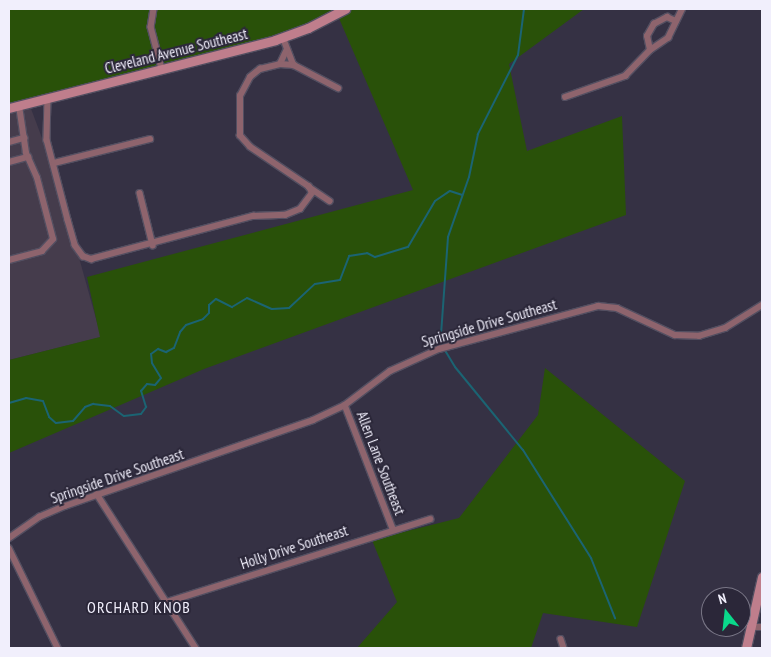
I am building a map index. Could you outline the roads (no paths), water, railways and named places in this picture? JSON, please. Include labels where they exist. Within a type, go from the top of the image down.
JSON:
[{"type":"main road","name":"Cleveland Avenue Southeast","points":[[9,108],[283,37],[345,9]]},
{"type":"main road","points":[[751,623],[762,577]]},
{"type":"street","points":[[154,9],[151,27],[162,69]]},
{"type":"street","points":[[565,97],[625,76],[650,50],[668,38],[682,9]]},
{"type":"street","points":[[650,50],[647,36],[654,24],[667,17],[676,21]]},
{"type":"street","points":[[283,37],[286,51],[294,65]]},
{"type":"street","points":[[280,64],[286,51]]},
{"type":"street","points":[[330,201],[250,147],[240,136],[239,106],[244,87],[260,69],[280,64],[294,65],[338,88]]},
{"type":"street","points":[[48,98],[47,140],[75,245],[83,256],[91,259],[153,245],[253,216],[286,215],[300,209],[312,193],[310,187]]},
{"type":"street","points":[[9,260],[42,251],[53,239],[37,178],[28,157],[19,106]]},
{"type":"street","points":[[9,142],[24,138]]},
{"type":"street","points":[[54,163],[150,139]]},
{"type":"street","points":[[9,162],[28,157]]},
{"type":"street","points":[[140,193],[153,245]]},
{"type":"street","name":"Springside Drive Southeast","points":[[9,538],[40,517],[97,494],[274,435],[345,405],[412,358],[583,308],[617,308],[686,337],[725,328],[762,305]]},
{"type":"street","name":"Allen Lane Southeast","points":[[345,405],[393,529]]},
{"type":"street","points":[[97,494],[196,648]]},
{"type":"street","name":"Holly Drive Southeast","points":[[166,602],[393,529],[430,519]]},
{"type":"street","points":[[9,548],[58,648]]},
{"type":"street","points":[[561,639],[564,648]]},
{"type":"waterway","points":[[524,9],[518,55],[478,134],[469,177],[448,237],[441,335],[446,352],[455,367],[523,450],[591,558],[615,618]]},
{"type":"waterway","points":[[9,403],[26,398],[43,401],[49,417],[56,423],[73,421],[85,407],[93,404],[110,406],[124,416],[141,414],[146,407],[141,391],[147,384],[155,385],[161,378],[152,363],[151,354],[158,349],[166,352],[174,348],[180,332],[186,325],[203,319],[209,313],[209,305],[216,299],[232,307],[247,298],[272,309],[289,308],[315,284],[340,280],[349,256],[367,253],[375,257],[408,247],[435,201],[450,191],[462,195]]},
{"type":"district","name":"ORCHARD KNOB","points":[[139,607]]}]
